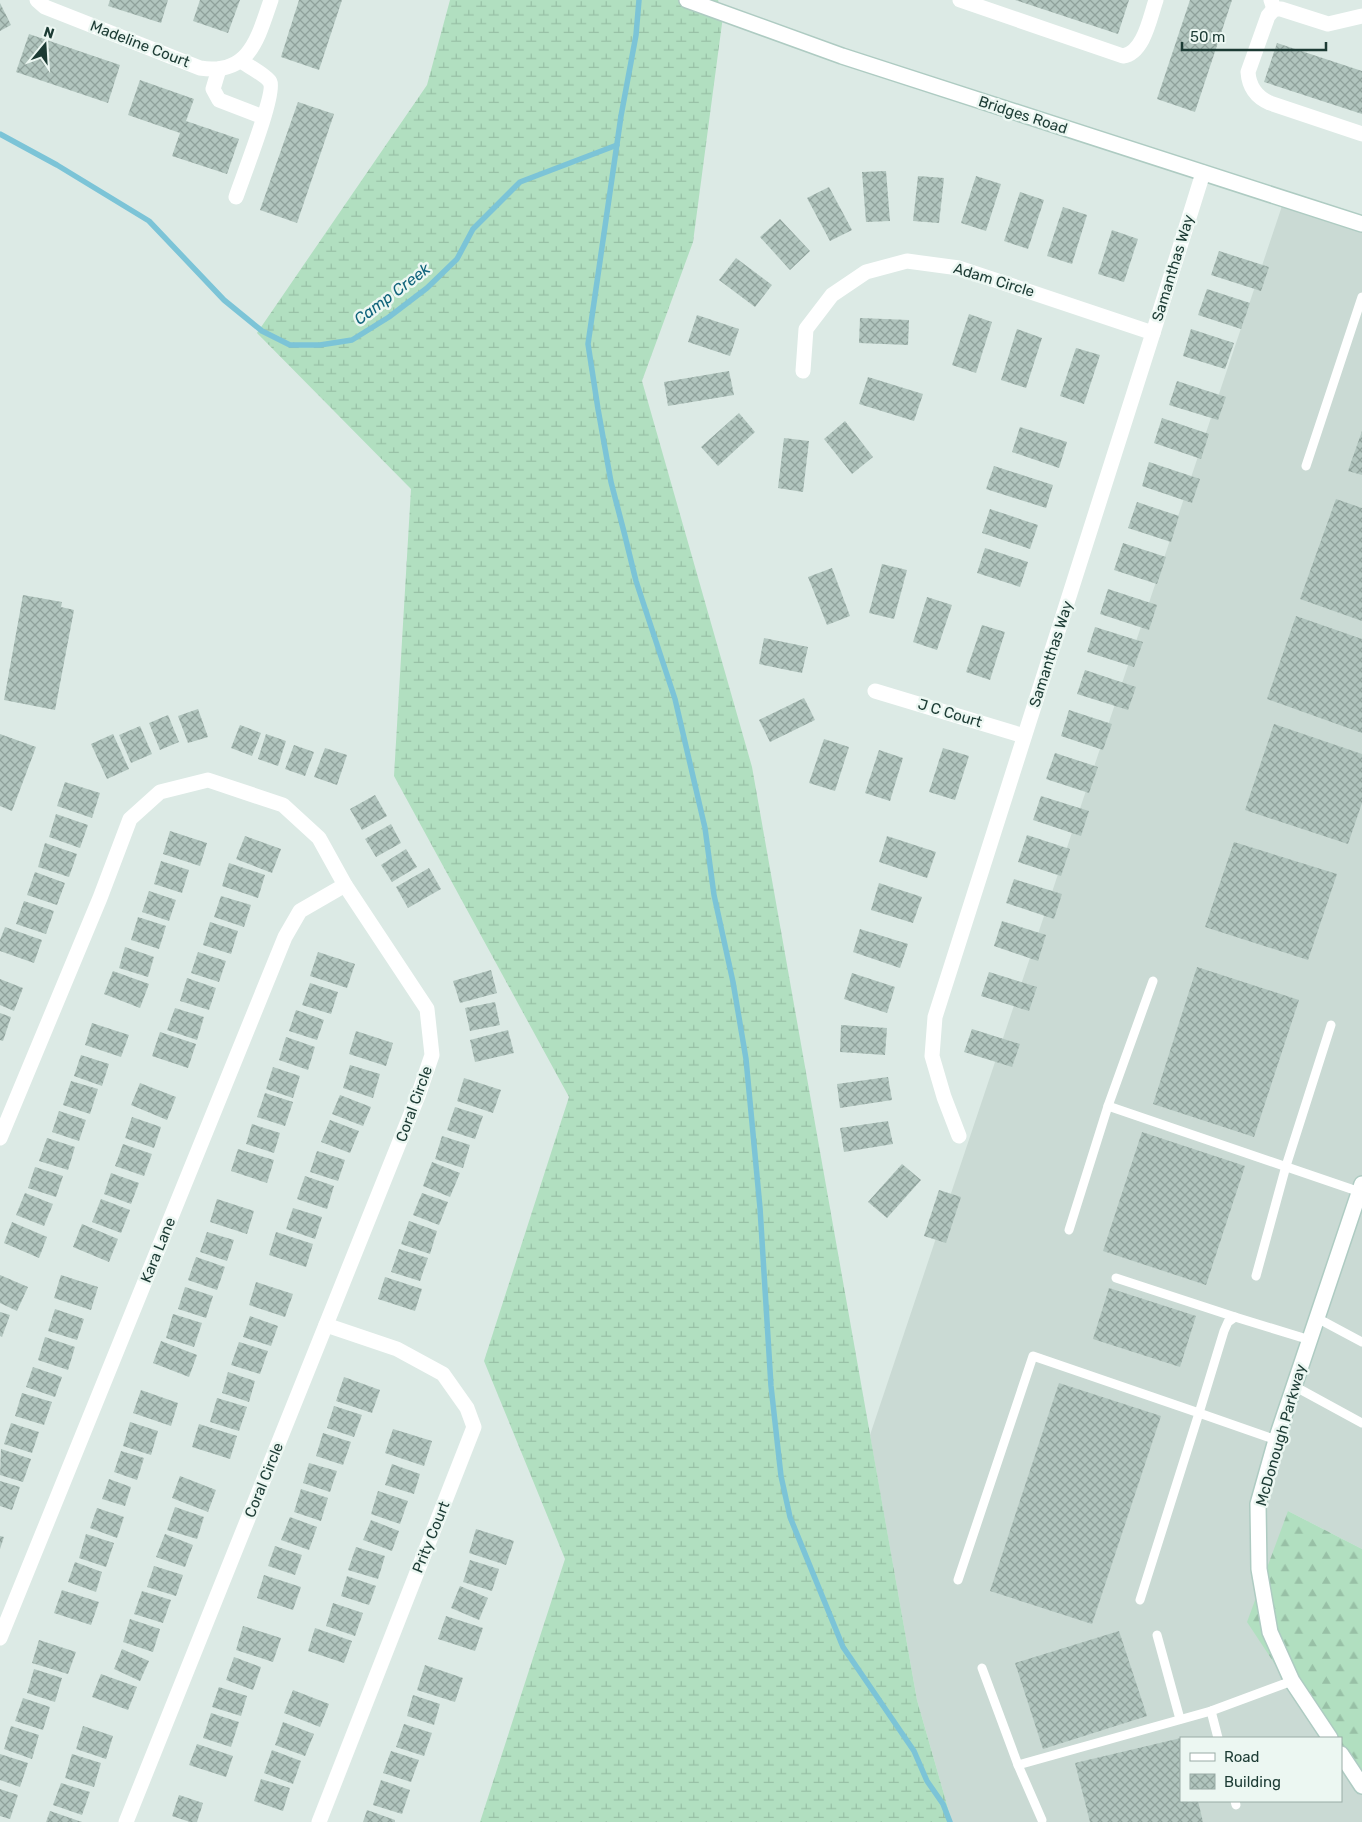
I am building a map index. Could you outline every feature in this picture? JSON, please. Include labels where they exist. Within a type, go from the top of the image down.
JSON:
[{"type":"street","name":"Madeline Court","points":[[37,0],[45,7],[200,68],[219,69],[233,66],[241,61]]},
{"type":"street","points":[[236,196],[271,87],[269,80],[241,61],[251,50],[272,0]]},
{"type":"street","name":"Bridges Road","points":[[686,0],[842,56],[1362,224]]},
{"type":"street","points":[[960,0],[1124,56],[1131,54],[1140,45],[1156,0]]},
{"type":"street","points":[[1362,16],[1328,24],[1281,9],[1272,4],[1248,72],[1254,92],[1260,98],[1362,134]]},
{"type":"street","points":[[219,69],[212,89],[219,100],[263,116]]},
{"type":"street","name":"Samanthas Way","points":[[959,1136],[944,1097],[932,1056],[936,1018],[1202,173]]},
{"type":"street","name":"Adam Circle","points":[[803,371],[806,329],[832,295],[866,272],[906,261],[959,268],[1153,333]]},
{"type":"street","name":"J C Court","points":[[875,691],[1024,736]]},
{"type":"street","name":"Coral Circle","points":[[0,1138],[100,898],[130,819],[160,792],[208,780],[283,805],[319,838],[345,885],[428,1009],[432,1055],[418,1096],[126,1822]]},
{"type":"street","name":"Kara Lane","points":[[0,1638],[285,937],[300,911],[345,885]]},
{"type":"street","name":"McDonough Parkway","points":[[1329,1737],[1292,1682],[1270,1632],[1259,1569],[1258,1504],[1276,1440],[1361,1188]]},
{"type":"street","name":"Prity Court","points":[[319,1822],[474,1427],[467,1408],[443,1374],[397,1349],[326,1325]]},
{"type":"street","points":[[1342,1756],[1362,1786]]},
{"type":"lane","points":[[1306,466],[1362,297]]},
{"type":"lane","points":[[1069,1230],[1108,1106],[1153,981]]},
{"type":"lane","points":[[1256,1276],[1286,1166],[1331,1025]]},
{"type":"lane","points":[[1108,1106],[1286,1166],[1361,1188]]},
{"type":"lane","points":[[1116,1278],[1310,1340]]},
{"type":"lane","points":[[1140,1600],[1224,1331],[1228,1322],[1236,1317]]},
{"type":"lane","points":[[1317,1318],[1362,1342]]},
{"type":"lane","points":[[958,1580],[1034,1356],[1276,1440]]},
{"type":"lane","points":[[1294,1386],[1362,1423]]},
{"type":"lane","points":[[1157,1635],[1180,1719]]},
{"type":"lane","points":[[982,1668],[1018,1765],[1042,1820]]},
{"type":"lane","points":[[1018,1765],[1211,1712],[1292,1682]]},
{"type":"lane","points":[[1211,1712],[1218,1737]]},
{"type":"shaded area","points":[[1283,203],[1362,229],[1362,1549],[1288,1511],[1324,1737],[1180,1737],[1180,1802],[1342,1802],[1342,1765],[1362,1795],[1362,1822],[952,1822],[917,1700],[870,1435]]},
{"type":"green space","points":[[450,0],[718,0],[723,16],[693,242],[642,381],[752,767],[917,1700],[952,1822],[480,1822],[565,1559],[484,1361],[569,1097],[394,776],[411,489],[257,333],[427,85]]},
{"type":"green space","points":[[1288,1511],[1362,1549],[1362,1795],[1342,1765],[1342,1737],[1323,1737],[1247,1622]]},
{"type":"building","points":[[110,0],[168,0],[161,23],[108,6]]},
{"type":"building","points":[[200,0],[240,0],[228,33],[193,21]]},
{"type":"building","points":[[299,0],[342,0],[319,70],[281,57]]},
{"type":"building","points":[[1015,0],[1129,0],[1118,34]]},
{"type":"building","points":[[1190,0],[1232,0],[1195,112],[1157,99]]},
{"type":"building","points":[[0,3],[11,25],[0,31]]},
{"type":"building","points":[[29,34],[120,65],[108,103],[16,72]]},
{"type":"building","points":[[1277,43],[1362,71],[1362,114],[1264,82]]},
{"type":"building","points":[[140,80],[194,99],[186,121],[239,139],[227,174],[172,156],[180,133],[128,115]]},
{"type":"building","points":[[298,102],[334,114],[297,223],[260,210]]},
{"type":"building","points":[[886,171],[890,221],[866,222],[862,172]]},
{"type":"building","points":[[918,176],[944,178],[939,223],[913,221]]},
{"type":"building","points":[[976,176],[1001,184],[986,231],[961,223]]},
{"type":"building","points":[[829,187],[852,230],[830,241],[807,198]]},
{"type":"building","points":[[1020,192],[1044,200],[1028,249],[1004,241]]},
{"type":"building","points":[[1063,207],[1087,215],[1072,264],[1047,256]]},
{"type":"building","points":[[780,219],[810,251],[790,270],[760,237]]},
{"type":"building","points":[[1112,230],[1138,239],[1124,282],[1098,274]]},
{"type":"building","points":[[1219,251],[1269,267],[1261,291],[1211,275]]},
{"type":"building","points":[[736,258],[772,285],[755,307],[719,280]]},
{"type":"building","points":[[1207,289],[1250,303],[1241,329],[1198,315]]},
{"type":"building","points":[[969,314],[992,322],[976,373],[952,365]]},
{"type":"building","points":[[697,315],[739,329],[730,356],[688,342]]},
{"type":"building","points":[[860,318],[909,320],[908,345],[859,343]]},
{"type":"building","points":[[1017,329],[1042,338],[1026,388],[1001,380]]},
{"type":"building","points":[[1191,329],[1234,343],[1225,369],[1183,356]]},
{"type":"building","points":[[1076,348],[1100,355],[1084,404],[1060,396]]},
{"type":"building","points":[[729,371],[734,395],[668,406],[664,382]]},
{"type":"building","points":[[868,377],[923,394],[914,421],[859,404]]},
{"type":"building","points":[[1177,381],[1226,397],[1218,420],[1169,405]]},
{"type":"building","points":[[739,413],[755,432],[718,466],[701,447]]},
{"type":"building","points":[[1162,418],[1209,434],[1201,459],[1154,443]]},
{"type":"building","points":[[845,421],[873,457],[852,474],[824,439]]},
{"type":"building","points":[[1020,427],[1067,442],[1059,468],[1012,452]]},
{"type":"building","points":[[1362,431],[1362,475],[1348,471]]},
{"type":"building","points":[[784,438],[809,441],[803,492],[778,488]]},
{"type":"building","points":[[1149,462],[1200,479],[1192,503],[1142,486]]},
{"type":"building","points":[[994,466],[1053,485],[1046,508],[986,489]]},
{"type":"building","points":[[1336,499],[1362,508],[1362,621],[1300,599]]},
{"type":"building","points":[[1137,502],[1179,516],[1171,542],[1128,528]]},
{"type":"building","points":[[990,509],[1038,525],[1030,549],[982,533]]},
{"type":"building","points":[[1123,543],[1166,557],[1157,584],[1114,570]]},
{"type":"building","points":[[985,548],[1028,562],[1020,587],[977,573]]},
{"type":"building","points":[[882,564],[907,570],[894,619],[869,613]]},
{"type":"building","points":[[832,568],[850,616],[827,625],[808,577]]},
{"type":"building","points":[[1108,589],[1157,605],[1149,630],[1100,614]]},
{"type":"building","points":[[23,595],[62,602],[61,607],[74,610],[55,710],[4,700]]},
{"type":"building","points":[[927,597],[952,605],[937,650],[913,642]]},
{"type":"building","points":[[1296,616],[1362,639],[1362,733],[1267,699]]},
{"type":"building","points":[[982,625],[1005,632],[990,680],[966,672]]},
{"type":"building","points":[[1095,627],[1143,642],[1134,667],[1087,652]]},
{"type":"building","points":[[764,638],[808,647],[802,673],[759,664]]},
{"type":"building","points":[[1085,670],[1136,687],[1128,710],[1077,694]]},
{"type":"building","points":[[804,698],[815,720],[770,742],[759,720]]},
{"type":"building","points":[[198,709],[208,737],[188,743],[178,716]]},
{"type":"building","points":[[1069,710],[1112,724],[1103,750],[1061,736]]},
{"type":"building","points":[[168,715],[179,742],[160,750],[149,723]]},
{"type":"building","points":[[1274,724],[1362,754],[1362,803],[1348,844],[1245,810]]},
{"type":"building","points":[[240,725],[261,733],[252,756],[231,748]]},
{"type":"building","points":[[140,726],[152,754],[131,763],[119,735]]},
{"type":"building","points":[[0,734],[36,747],[12,811],[0,806]]},
{"type":"building","points":[[113,734],[129,769],[107,779],[91,744]]},
{"type":"building","points":[[266,734],[286,741],[278,766],[258,759]]},
{"type":"building","points":[[824,739],[849,747],[835,791],[809,783]]},
{"type":"building","points":[[294,745],[314,752],[305,776],[285,769]]},
{"type":"building","points":[[325,748],[347,755],[337,785],[314,777]]},
{"type":"building","points":[[943,748],[969,756],[955,800],[929,792]]},
{"type":"building","points":[[879,750],[903,758],[890,801],[865,793]]},
{"type":"building","points":[[1055,753],[1098,767],[1089,793],[1046,779]]},
{"type":"building","points":[[65,782],[100,793],[92,818],[57,806]]},
{"type":"building","points":[[375,795],[387,816],[362,830],[350,809]]},
{"type":"building","points":[[1041,796],[1089,811],[1081,836],[1033,820]]},
{"type":"building","points":[[56,814],[88,825],[80,848],[49,837]]},
{"type":"building","points":[[391,824],[401,843],[376,857],[365,839]]},
{"type":"building","points":[[170,831],[207,843],[200,866],[163,854]]},
{"type":"building","points":[[1027,835],[1070,849],[1061,876],[1018,862]]},
{"type":"building","points":[[245,836],[281,849],[272,873],[236,859]]},
{"type":"building","points":[[887,836],[936,852],[927,878],[879,862]]},
{"type":"building","points":[[1234,842],[1337,874],[1308,960],[1205,927]]},
{"type":"building","points":[[45,843],[77,854],[69,877],[38,867]]},
{"type":"building","points":[[406,849],[417,867],[392,882],[381,865]]},
{"type":"building","points":[[161,861],[189,870],[182,893],[154,884]]},
{"type":"building","points":[[229,863],[265,875],[258,898],[222,886]]},
{"type":"building","points":[[429,868],[441,889],[408,908],[396,887]]},
{"type":"building","points":[[35,872],[65,883],[57,905],[27,895]]},
{"type":"building","points":[[1014,879],[1062,894],[1054,919],[1006,903]]},
{"type":"building","points":[[879,883],[922,897],[913,923],[871,910]]},
{"type":"building","points":[[149,891],[176,900],[169,921],[142,912]]},
{"type":"building","points":[[221,896],[251,905],[244,927],[214,917]]},
{"type":"building","points":[[24,901],[54,911],[46,934],[16,924]]},
{"type":"building","points":[[138,917],[166,926],[159,949],[131,940]]},
{"type":"building","points":[[1002,921],[1046,935],[1038,961],[994,946]]},
{"type":"building","points":[[210,922],[238,931],[231,954],[203,945]]},
{"type":"building","points":[[5,927],[42,940],[34,963],[0,951],[0,940]]},
{"type":"building","points":[[860,929],[908,944],[900,968],[853,952]]},
{"type":"building","points":[[125,947],[154,957],[148,977],[119,968]]},
{"type":"building","points":[[198,952],[226,961],[219,982],[191,973]]},
{"type":"building","points":[[318,952],[355,964],[347,988],[310,976]]},
{"type":"building","points":[[1197,967],[1299,1000],[1254,1137],[1153,1104]]},
{"type":"building","points":[[491,970],[497,993],[460,1003],[453,981]]},
{"type":"building","points":[[113,971],[149,984],[140,1008],[104,994]]},
{"type":"building","points":[[989,972],[1037,987],[1029,1011],[981,996]]},
{"type":"building","points":[[852,973],[895,987],[887,1013],[844,999]]},
{"type":"building","points":[[187,978],[216,988],[209,1010],[180,1001]]},
{"type":"building","points":[[0,979],[23,988],[14,1011],[0,1005]]},
{"type":"building","points":[[310,983],[338,992],[331,1014],[302,1005]]},
{"type":"building","points":[[495,1002],[500,1025],[470,1031],[465,1008]]},
{"type":"building","points":[[175,1008],[204,1017],[197,1040],[167,1030]]},
{"type":"building","points":[[296,1010],[324,1020],[317,1040],[289,1031]]},
{"type":"building","points":[[0,1013],[11,1017],[3,1041],[0,1040]]},
{"type":"building","points":[[92,1023],[129,1035],[121,1057],[85,1045]]},
{"type":"building","points":[[841,1025],[887,1028],[885,1055],[840,1052]]},
{"type":"building","points":[[972,1029],[1020,1044],[1012,1067],[964,1052]]},
{"type":"building","points":[[508,1030],[514,1053],[475,1062],[470,1040]]},
{"type":"building","points":[[356,1031],[393,1043],[386,1066],[349,1054]]},
{"type":"building","points":[[160,1032],[196,1044],[188,1068],[152,1056]]},
{"type":"building","points":[[286,1037],[315,1047],[308,1070],[279,1060]]},
{"type":"building","points":[[81,1055],[109,1064],[102,1086],[74,1076]]},
{"type":"building","points":[[350,1065],[380,1074],[373,1098],[343,1088]]},
{"type":"building","points":[[273,1067],[300,1076],[293,1098],[266,1089]]},
{"type":"building","points":[[888,1077],[892,1100],[840,1108],[837,1084]]},
{"type":"building","points":[[464,1078],[501,1090],[493,1113],[457,1101]]},
{"type":"building","points":[[71,1081],[98,1089],[90,1114],[63,1105]]},
{"type":"building","points":[[140,1083],[176,1097],[167,1120],[131,1105]]},
{"type":"building","points":[[265,1093],[293,1102],[285,1126],[257,1117]]},
{"type":"building","points":[[340,1095],[371,1107],[363,1126],[332,1114]]},
{"type":"building","points":[[455,1107],[483,1116],[475,1139],[447,1130]]},
{"type":"building","points":[[59,1111],[86,1120],[79,1141],[52,1132]]},
{"type":"building","points":[[132,1117],[161,1127],[154,1148],[125,1138]]},
{"type":"building","points":[[330,1120],[359,1131],[350,1153],[321,1142]]},
{"type":"building","points":[[888,1121],[893,1144],[844,1152],[840,1128]]},
{"type":"building","points":[[252,1124],[280,1133],[274,1153],[246,1144]]},
{"type":"building","points":[[1142,1132],[1245,1166],[1206,1285],[1103,1251]]},
{"type":"building","points":[[442,1136],[470,1145],[463,1168],[435,1159]]},
{"type":"building","points":[[47,1138],[75,1147],[68,1170],[39,1161]]},
{"type":"building","points":[[123,1144],[152,1154],[144,1176],[115,1166]]},
{"type":"building","points":[[238,1149],[274,1160],[267,1183],[231,1171]]},
{"type":"building","points":[[317,1151],[345,1160],[338,1181],[310,1172]]},
{"type":"building","points":[[432,1162],[460,1173],[450,1197],[423,1186]]},
{"type":"building","points":[[902,1164],[921,1180],[887,1218],[868,1202]]},
{"type":"building","points":[[35,1167],[63,1176],[56,1197],[28,1188]]},
{"type":"building","points":[[111,1173],[139,1183],[131,1204],[104,1194]]},
{"type":"building","points":[[305,1176],[334,1186],[327,1209],[297,1199]]},
{"type":"building","points":[[939,1190],[961,1197],[946,1243],[924,1236]]},
{"type":"building","points":[[25,1193],[53,1204],[44,1226],[16,1215]]},
{"type":"building","points":[[422,1193],[448,1202],[439,1225],[413,1215]]},
{"type":"building","points":[[101,1199],[130,1210],[121,1233],[92,1222]]},
{"type":"building","points":[[217,1199],[254,1211],[247,1234],[210,1222]]},
{"type":"building","points":[[293,1208],[322,1217],[315,1239],[286,1229]]},
{"type":"building","points":[[409,1221],[437,1231],[430,1254],[401,1244]]},
{"type":"building","points":[[12,1222],[47,1237],[39,1258],[4,1243]]},
{"type":"building","points":[[82,1224],[118,1239],[109,1262],[73,1247]]},
{"type":"building","points":[[207,1232],[234,1240],[227,1261],[200,1252]]},
{"type":"building","points":[[276,1232],[313,1244],[306,1267],[269,1255]]},
{"type":"building","points":[[399,1249],[428,1258],[420,1281],[391,1272]]},
{"type":"building","points":[[196,1257],[225,1267],[217,1290],[188,1280]]},
{"type":"building","points":[[0,1275],[28,1287],[17,1311],[0,1303]]},
{"type":"building","points":[[61,1275],[98,1287],[91,1310],[54,1298]]},
{"type":"building","points":[[385,1277],[422,1289],[415,1311],[378,1299]]},
{"type":"building","points":[[256,1282],[293,1294],[285,1317],[249,1305]]},
{"type":"building","points":[[185,1287],[213,1296],[206,1318],[178,1309]]},
{"type":"building","points":[[1109,1288],[1196,1316],[1180,1367],[1093,1339]]},
{"type":"building","points":[[55,1309],[84,1319],[77,1340],[48,1331]]},
{"type":"building","points":[[0,1312],[10,1315],[2,1337],[0,1336]]},
{"type":"building","points":[[173,1314],[202,1323],[194,1347],[166,1338]]},
{"type":"building","points":[[250,1316],[278,1326],[271,1346],[243,1337]]},
{"type":"building","points":[[45,1337],[75,1347],[68,1370],[38,1360]]},
{"type":"building","points":[[161,1341],[197,1355],[189,1377],[153,1363]]},
{"type":"building","points":[[239,1342],[268,1351],[260,1374],[231,1365]]},
{"type":"building","points":[[33,1367],[62,1377],[55,1397],[26,1387]]},
{"type":"building","points":[[228,1372],[255,1381],[249,1402],[222,1393]]},
{"type":"building","points":[[344,1377],[380,1390],[372,1413],[336,1401]]},
{"type":"building","points":[[1059,1383],[1161,1416],[1092,1624],[990,1591]]},
{"type":"building","points":[[141,1390],[178,1403],[171,1426],[133,1413]]},
{"type":"building","points":[[22,1393],[52,1402],[44,1425],[15,1416]]},
{"type":"building","points":[[217,1398],[247,1407],[239,1431],[210,1422]]},
{"type":"building","points":[[334,1406],[362,1415],[354,1437],[327,1428]]},
{"type":"building","points":[[130,1422],[158,1431],[151,1455],[123,1446]]},
{"type":"building","points":[[11,1423],[39,1432],[32,1453],[4,1444]]},
{"type":"building","points":[[199,1424],[237,1436],[230,1459],[192,1447]]},
{"type":"building","points":[[393,1429],[432,1441],[424,1466],[385,1453]]},
{"type":"building","points":[[323,1433],[351,1442],[343,1465],[316,1456]]},
{"type":"building","points":[[1,1449],[31,1459],[23,1482],[0,1475]]},
{"type":"building","points":[[121,1451],[144,1458],[137,1480],[114,1472]]},
{"type":"building","points":[[309,1463],[337,1471],[330,1492],[303,1483]]},
{"type":"building","points":[[392,1464],[420,1474],[414,1494],[385,1485]]},
{"type":"building","points":[[180,1476],[216,1490],[208,1512],[172,1498]]},
{"type":"building","points":[[109,1479],[131,1487],[125,1506],[102,1499]]},
{"type":"building","points":[[0,1481],[20,1487],[12,1510],[0,1506]]},
{"type":"building","points":[[301,1489],[328,1498],[321,1521],[294,1512]]},
{"type":"building","points":[[378,1491],[408,1501],[400,1524],[371,1514]]},
{"type":"building","points":[[175,1507],[204,1517],[197,1539],[167,1530]]},
{"type":"building","points":[[97,1508],[124,1517],[117,1538],[90,1528]]},
{"type":"building","points":[[290,1517],[317,1527],[309,1550],[281,1540]]},
{"type":"building","points":[[371,1520],[399,1531],[392,1551],[363,1540]]},
{"type":"building","points":[[476,1529],[514,1541],[506,1565],[469,1553]]},
{"type":"building","points":[[86,1534],[114,1543],[106,1567],[79,1558]]},
{"type":"building","points":[[165,1534],[193,1545],[185,1567],[156,1557]]},
{"type":"building","points":[[0,1536],[4,1537],[0,1549]]},
{"type":"building","points":[[275,1546],[302,1555],[295,1575],[268,1566]]},
{"type":"building","points":[[356,1547],[385,1556],[378,1579],[348,1570]]},
{"type":"building","points":[[470,1560],[499,1569],[492,1591],[463,1582]]},
{"type":"building","points":[[75,1562],[102,1572],[96,1592],[68,1582]]},
{"type":"building","points":[[154,1566],[183,1575],[176,1596],[147,1587]]},
{"type":"building","points":[[264,1575],[301,1587],[293,1610],[257,1598]]},
{"type":"building","points":[[347,1576],[376,1586],[369,1605],[341,1596]]},
{"type":"building","points":[[460,1586],[488,1598],[479,1620],[451,1608]]},
{"type":"building","points":[[62,1590],[99,1602],[91,1625],[54,1613]]},
{"type":"building","points":[[142,1591],[171,1600],[163,1623],[134,1614]]},
{"type":"building","points":[[333,1603],[363,1613],[355,1636],[326,1626]]},
{"type":"building","points":[[446,1616],[483,1628],[475,1651],[438,1639]]},
{"type":"building","points":[[130,1619],[160,1629],[153,1652],[123,1642]]},
{"type":"building","points":[[243,1626],[281,1638],[273,1662],[236,1650]]},
{"type":"building","points":[[315,1628],[352,1641],[344,1663],[308,1651]]},
{"type":"building","points":[[1119,1631],[1147,1716],[1043,1749],[1015,1663]]},
{"type":"building","points":[[39,1640],[76,1652],[68,1674],[32,1663]]},
{"type":"building","points":[[122,1649],[149,1661],[140,1681],[114,1669]]},
{"type":"building","points":[[234,1657],[261,1667],[253,1690],[226,1680]]},
{"type":"building","points":[[425,1665],[463,1678],[455,1702],[417,1690]]},
{"type":"building","points":[[34,1669],[62,1678],[55,1702],[27,1693]]},
{"type":"building","points":[[101,1674],[137,1687],[128,1710],[92,1697]]},
{"type":"building","points":[[219,1687],[247,1696],[241,1716],[212,1707]]},
{"type":"building","points":[[293,1690],[329,1704],[320,1727],[284,1713]]},
{"type":"building","points":[[413,1695],[440,1704],[434,1725],[407,1716]]},
{"type":"building","points":[[23,1698],[50,1707],[43,1730],[15,1721]]},
{"type":"building","points":[[211,1713],[239,1722],[231,1747],[203,1738]]},
{"type":"building","points":[[283,1722],[314,1734],[305,1756],[275,1745]]},
{"type":"building","points":[[404,1724],[432,1733],[424,1756],[396,1747]]},
{"type":"building","points":[[11,1726],[39,1735],[32,1759],[4,1749]]},
{"type":"building","points":[[83,1726],[113,1736],[106,1759],[76,1749]]},
{"type":"building","points":[[1180,1738],[1180,1802],[1198,1802],[1203,1822],[1090,1822],[1075,1763]]},
{"type":"building","points":[[197,1744],[233,1756],[226,1777],[189,1765]]},
{"type":"building","points":[[272,1750],[301,1761],[293,1784],[264,1773]]},
{"type":"building","points":[[391,1751],[419,1760],[411,1782],[383,1773]]},
{"type":"building","points":[[0,1754],[28,1763],[20,1787],[0,1780]]},
{"type":"building","points":[[72,1754],[101,1763],[94,1787],[65,1778]]},
{"type":"building","points":[[261,1779],[290,1788],[283,1811],[254,1801]]},
{"type":"building","points":[[381,1780],[410,1790],[402,1814],[373,1805]]},
{"type":"building","points":[[61,1783],[90,1792],[82,1815],[53,1805]]},
{"type":"building","points":[[0,1789],[18,1795],[10,1819],[0,1816]]},
{"type":"building","points":[[179,1795],[203,1803],[197,1822],[190,1822],[172,1816]]},
{"type":"building","points":[[367,1810],[395,1820],[395,1822],[363,1822]]},
{"type":"building","points":[[50,1811],[82,1822],[46,1822]]},
{"type":"waterway","points":[[639,0],[636,35],[621,116],[588,344],[598,409],[611,482],[636,581],[675,699],[705,828],[714,895],[733,982],[746,1059],[760,1208],[771,1386],[781,1476],[790,1517],[843,1647],[914,1751],[927,1781],[943,1804],[950,1822]]},
{"type":"waterway","name":"Camp Creek","points":[[0,134],[57,165],[149,221],[224,300],[262,331],[290,345],[320,345],[352,340],[389,317],[427,288],[457,259],[473,229],[520,182],[617,145]]}]
